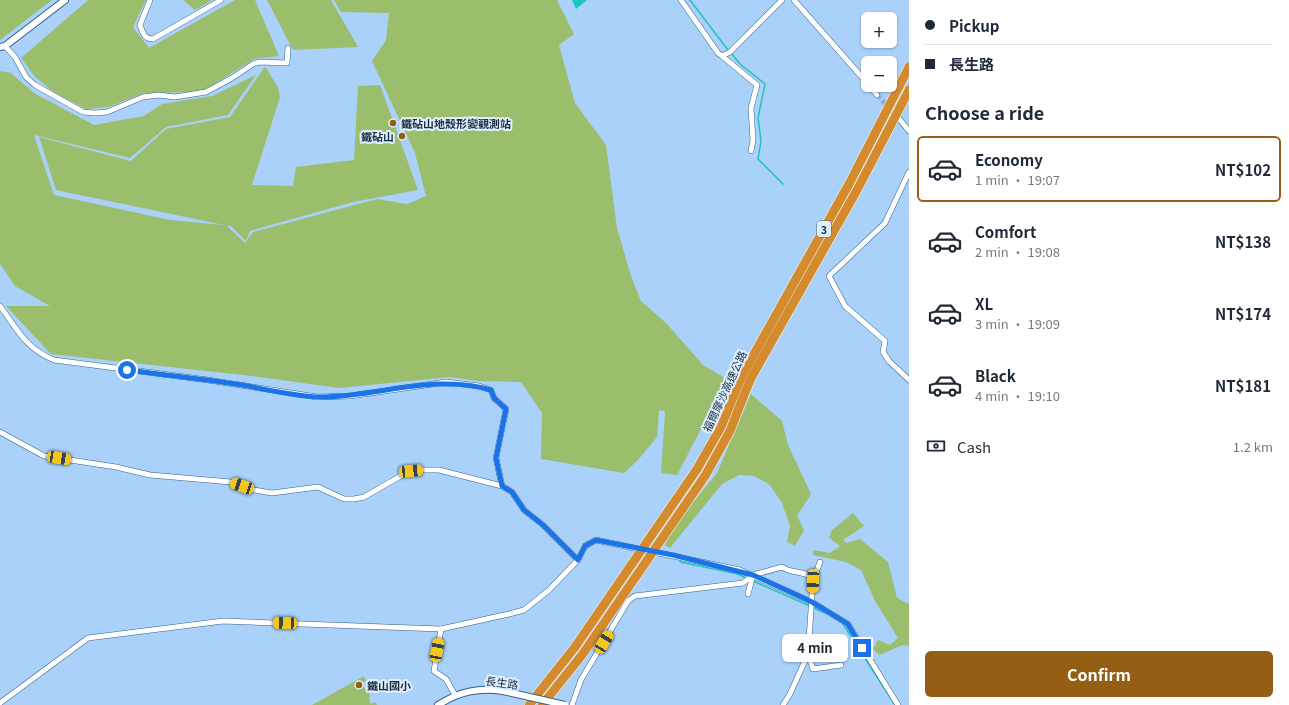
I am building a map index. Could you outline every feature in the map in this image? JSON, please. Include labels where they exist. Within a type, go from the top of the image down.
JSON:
[{"type":"highway","name":"福爾摩沙高速公路","points":[[529,705],[575,647],[697,469],[721,427],[743,374],[849,184],[909,68]]},
{"type":"highway","name":"福爾摩沙高速公路","points":[[542,705],[582,655],[705,476],[730,431],[751,378],[857,190],[909,90]]},
{"type":"street","points":[[65,0],[3,46],[16,57],[26,77],[35,85],[83,112],[107,112],[143,97],[159,95],[175,97],[206,92],[232,78],[253,64],[259,62],[287,62],[288,48]]},
{"type":"street","points":[[150,0],[140,25],[144,36],[148,39],[153,39],[221,0]]},
{"type":"street","points":[[681,0],[718,53],[757,85],[751,108],[753,140],[751,151]]},
{"type":"street","points":[[722,56],[730,52],[782,0]]},
{"type":"street","points":[[794,0],[861,77]]},
{"type":"street","points":[[874,92],[877,95]]},
{"type":"street","points":[[895,114],[909,131]]},
{"type":"street","points":[[909,172],[885,223],[829,276],[846,306],[885,341],[883,352],[889,361],[909,380]]},
{"type":"street","points":[[0,306],[13,327],[30,347],[40,355],[54,360],[208,380],[317,397],[350,396],[446,382],[479,386],[491,390],[494,398],[506,409],[496,458],[502,486]]},
{"type":"street","points":[[0,432],[44,456],[116,467],[150,475],[231,482],[254,490],[272,493],[318,487],[344,499],[354,499],[364,497],[406,473],[420,470],[438,470],[502,486],[512,492],[524,510],[543,525],[578,560]]},
{"type":"street","points":[[0,703],[88,638],[223,621],[441,629],[524,610],[549,590],[578,560],[585,546],[596,540],[673,555],[753,575],[812,602],[848,624],[898,705]]},
{"type":"street","points":[[783,705],[790,694],[808,654],[814,578],[820,562]]},
{"type":"street","points":[[572,705],[581,680],[628,601],[635,596],[744,583],[753,575],[782,567],[787,571],[805,572],[814,578]]},
{"type":"street","points":[[748,594],[753,575]]},
{"type":"street","points":[[441,629],[434,671],[446,679],[455,695]]},
{"type":"street","points":[[808,654],[813,669],[835,664],[841,665]]},
{"type":"street","name":"長生路","points":[[438,705],[455,695],[476,689],[489,688],[565,705]]},
{"type":"shaded area","points":[[0,0],[52,0],[0,40]]},
{"type":"shaded area","points":[[88,0],[146,0],[133,27],[149,48],[235,0],[255,0],[279,56],[254,59],[208,88],[194,92],[144,93],[108,107],[86,109],[55,93],[35,77],[21,58]]},
{"type":"shaded area","points":[[183,0],[212,0],[195,10]]},
{"type":"shaded area","points":[[267,0],[331,0],[358,47],[293,50]]},
{"type":"shaded area","points":[[334,0],[557,0],[574,34],[559,45],[575,103],[606,145],[617,228],[631,276],[641,301],[666,323],[703,365],[727,379],[677,475],[661,473],[665,412],[663,410],[659,411],[657,437],[638,460],[624,473],[541,459],[542,413],[521,382],[479,381],[449,377],[339,388],[252,376],[51,354],[6,306],[50,306],[15,286],[0,264],[0,71],[11,73],[34,93],[94,125],[144,116],[162,104],[212,96],[256,75],[228,115],[166,127],[130,158],[34,135],[54,195],[170,220],[224,225],[56,190],[39,137],[131,161],[166,129],[230,117],[264,68],[266,68],[278,87],[280,97],[252,185],[293,186],[296,167],[354,160],[358,86],[380,85],[418,190],[353,202],[250,231],[246,241],[231,226],[227,226],[245,243],[253,232],[377,199],[407,204],[426,196],[415,153],[372,61],[386,40],[389,13],[341,12]]},
{"type":"shaded area","points":[[572,0],[587,0],[576,9]]},
{"type":"shaded area","points":[[751,394],[782,421],[788,445],[811,494],[797,516],[804,530],[795,546],[787,542],[790,526],[782,503],[769,484],[754,476],[739,475],[722,484],[670,548],[665,545],[674,526],[717,473]]},
{"type":"shaded area","points":[[853,513],[864,526],[843,540],[846,543],[860,539],[888,562],[897,598],[909,604],[909,646],[903,645],[879,655],[873,649],[878,640],[890,645],[898,638],[875,601],[861,570],[846,562],[813,555],[813,550],[830,553],[840,546],[829,538],[832,530]]},
{"type":"shaded area","points":[[364,676],[366,681],[360,684],[369,692],[370,704],[375,702],[377,705],[312,705]]},
{"type":"waterway","points":[[690,0],[728,50]]},
{"type":"waterway","points":[[731,53],[740,64],[765,84],[758,118],[761,141],[758,159],[783,184]]},
{"type":"waterway","points":[[680,562],[738,574],[746,578]]},
{"type":"waterway","points":[[753,581],[810,606]]},
{"type":"waterway","points":[[814,608],[825,613]]},
{"type":"waterway","points":[[843,624],[895,705]]},
{"type":"tunnel","points":[[877,95],[895,114]]},
{"type":"place","name":"鐵砧山地殼形變觀測站","points":[[393,123]]},
{"type":"place","name":"鐵砧山","points":[[402,136]]},
{"type":"place","name":"鐵山國小","points":[[359,685]]},
{"type":"route","points":[[127,370],[208,380],[317,397],[350,396],[446,382],[479,386],[491,390],[494,398],[506,409],[496,458],[502,486],[512,492],[524,510],[543,525],[570,550],[578,560],[585,546],[596,540],[607,541],[740,570],[812,602],[848,624],[862,648]]}]
